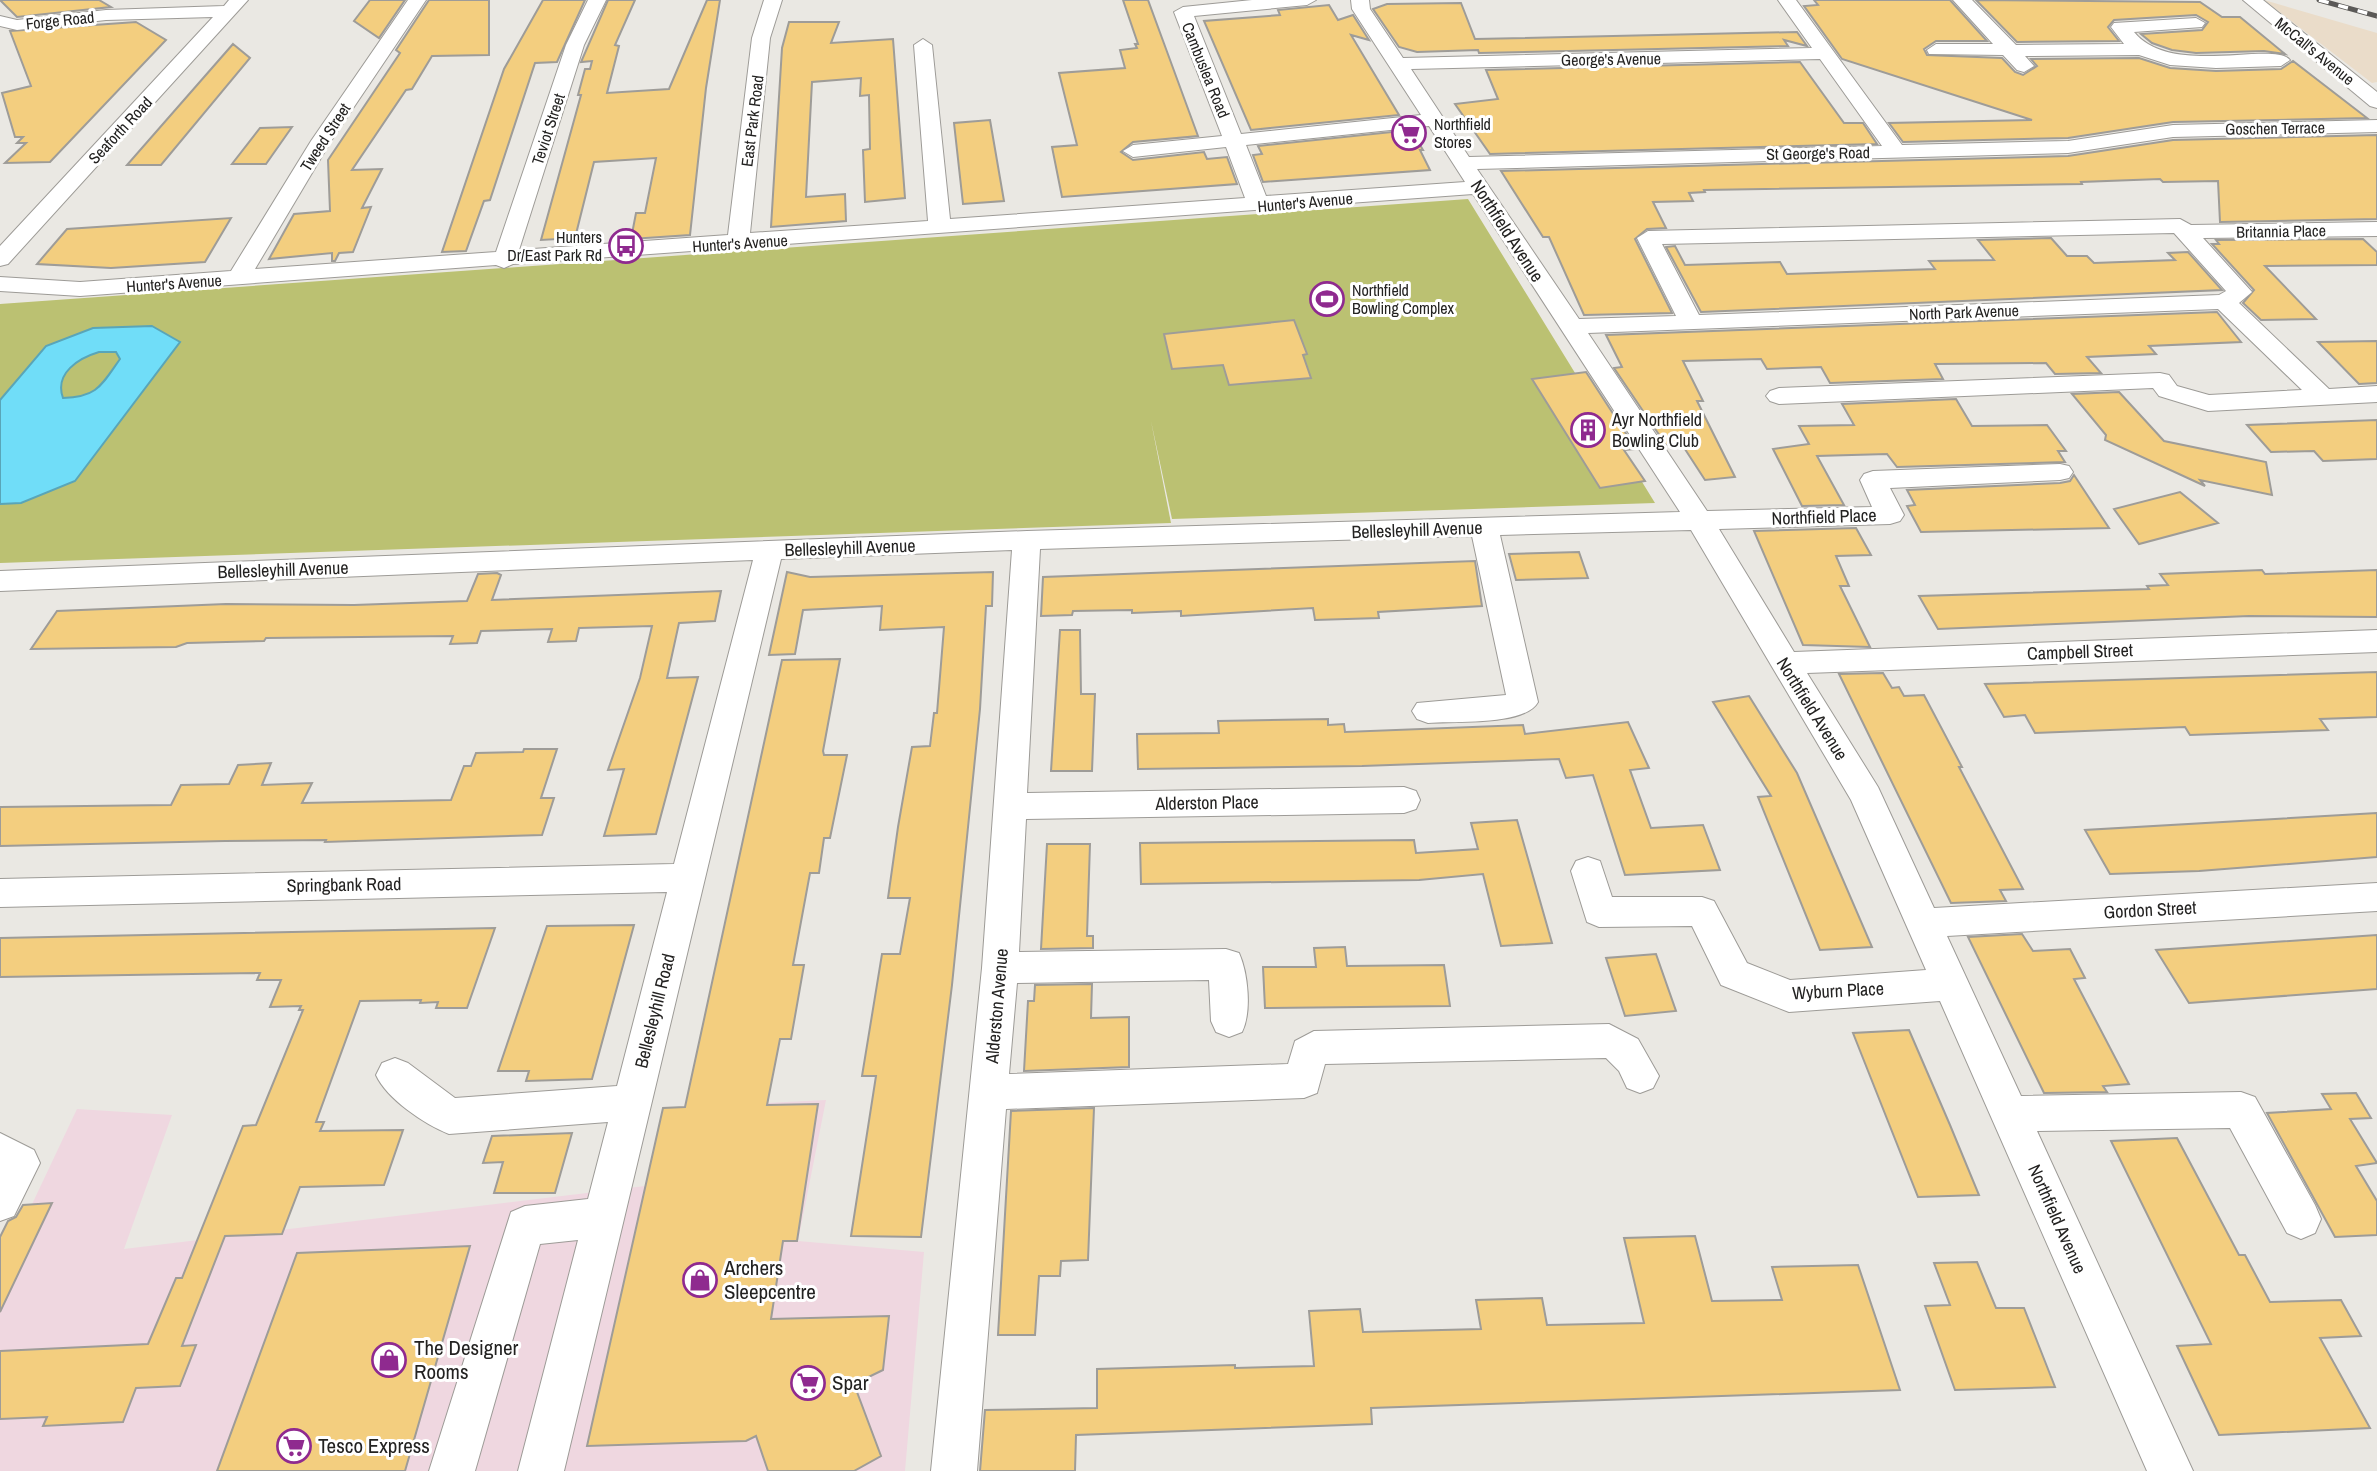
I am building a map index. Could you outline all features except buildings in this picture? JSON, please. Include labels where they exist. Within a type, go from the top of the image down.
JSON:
[{"type":"street","name":"Tweed Street","points":[[238,278],[321,141],[417,0]]},
{"type":"street","name":"Teviot Street","points":[[504,261],[575,45],[597,0]]},
{"type":"street","name":"East Park Road","points":[[737,243],[761,38],[773,0]]},
{"type":"street","name":"Cambuslea Road","points":[[1259,205],[1183,12],[1235,3],[1307,0]]},
{"type":"street","name":"Northfield Avenue","points":[[1360,0],[1361,9],[1432,120],[1700,521],[1783,663],[1866,796],[2170,1471]]},
{"type":"street","points":[[1787,0],[1896,151]]},
{"type":"street","points":[[1962,0],[2030,72]]},
{"type":"street","name":"McCall's Avenue","points":[[2252,0],[2377,102]]},
{"type":"street","name":"Forge Road","points":[[0,40],[9,23],[234,6]]},
{"type":"street","name":"Seaforth Road","points":[[0,259],[234,6]]},
{"type":"street","points":[[2196,23],[2151,19],[2120,27],[2140,49],[2165,60],[2231,66],[2281,60]]},
{"type":"street","points":[[2291,32],[2324,30]]},
{"type":"street","points":[[923,45],[940,228]]},
{"type":"street","points":[[1936,50],[2140,49]]},
{"type":"street","name":"George's Avenue","points":[[1397,64],[1824,53]]},
{"type":"street","points":[[1133,151],[1432,120]]},
{"type":"street","name":"Goschen Terrace","points":[[2173,131],[2377,126]]},
{"type":"street","name":"St George's Road","points":[[1471,175],[1896,151],[2068,147],[2173,131]]},
{"type":"street","name":"Hunter's Avenue","points":[[0,284],[80,289],[504,261],[1259,205],[1471,175]]},
{"type":"street","name":"Britannia Place","points":[[1691,323],[1647,238],[2180,226],[2185,232],[2377,229]]},
{"type":"street","points":[[2185,232],[2240,292],[2224,302],[2322,396]]},
{"type":"street","name":"North Park Avenue","points":[[1569,327],[2224,302]]},
{"type":"street","points":[[1779,396],[2160,380],[2168,391],[2208,403],[2377,394]]},
{"type":"street","name":"Northfield Place","points":[[1700,521],[1890,515],[1873,480],[2060,472]]},
{"type":"street","name":"Bellesleyhill Avenue","points":[[0,581],[1027,540],[1700,521]]},
{"type":"street","points":[[1428,711],[1515,706],[1523,702],[1484,528]]},
{"type":"street","name":"Alderston Avenue","points":[[954,1471],[1000,968],[1027,540]]},
{"type":"street","name":"Bellesleyhill Road","points":[[541,1471],[769,551]]},
{"type":"street","name":"Campbell Street","points":[[1783,663],[2377,641]]},
{"type":"street","name":"Alderston Place","points":[[1010,806],[1404,800]]},
{"type":"street","name":"Wyburn Place","points":[[1588,871],[1599,912],[1702,911],[1734,974],[1789,996],[1952,984]]},
{"type":"street","name":"Springbank Road","points":[[0,893],[687,878]]},
{"type":"street","name":"Gordon Street","points":[[1923,923],[2377,897]]},
{"type":"street","points":[[1000,968],[1226,964],[1229,1021]]},
{"type":"street","points":[[989,1092],[1304,1081],[1308,1053],[1314,1048],[1462,1044],[1609,1041],[1622,1046],[1632,1057],[1640,1076]]},
{"type":"street","points":[[395,1075],[449,1116],[632,1103]]},
{"type":"street","points":[[2010,1114],[2241,1110],[2301,1219]]},
{"type":"street","points":[[0,1151],[20,1163],[0,1202]]},
{"type":"street","points":[[452,1471],[525,1226],[604,1217]]},
{"type":"shaded area","points":[[2264,0],[2377,33],[2377,82],[2372,83]]},
{"type":"shaded area","points":[[826,1100],[798,1241],[924,1252],[905,1471],[0,1471],[0,1272],[77,1109],[172,1115],[124,1249],[645,1186],[663,1108]]},
{"type":"green space","points":[[1468,199],[1655,503],[1172,519],[1151,421],[1171,523],[0,563],[0,304]]},
{"type":"water","points":[[152,326],[180,342],[75,481],[21,503],[0,504],[0,400],[46,346],[93,328]],"holes":[[[99,352],[116,352],[120,359],[97,388],[84,395],[63,398],[62,381],[70,368]]]},
{"type":"railway","points":[[2319,0],[2377,16]]},
{"type":"place","name":"Northfield Stores","points":[[1409,133]]},
{"type":"place","name":"Hunters Dr/East Park Rd","points":[[626,246]]},
{"type":"place","name":"Northfield Bowling Complex","points":[[1327,299]]},
{"type":"place","name":"Ayr Northfield Bowling Club","points":[[1588,430]]},
{"type":"place","name":"Archers Sleepcentre","points":[[700,1280]]},
{"type":"place","name":"The Designer Rooms","points":[[389,1360]]},
{"type":"place","name":"Spar","points":[[808,1383]]},
{"type":"place","name":"Tesco Express","points":[[294,1446]]}]
